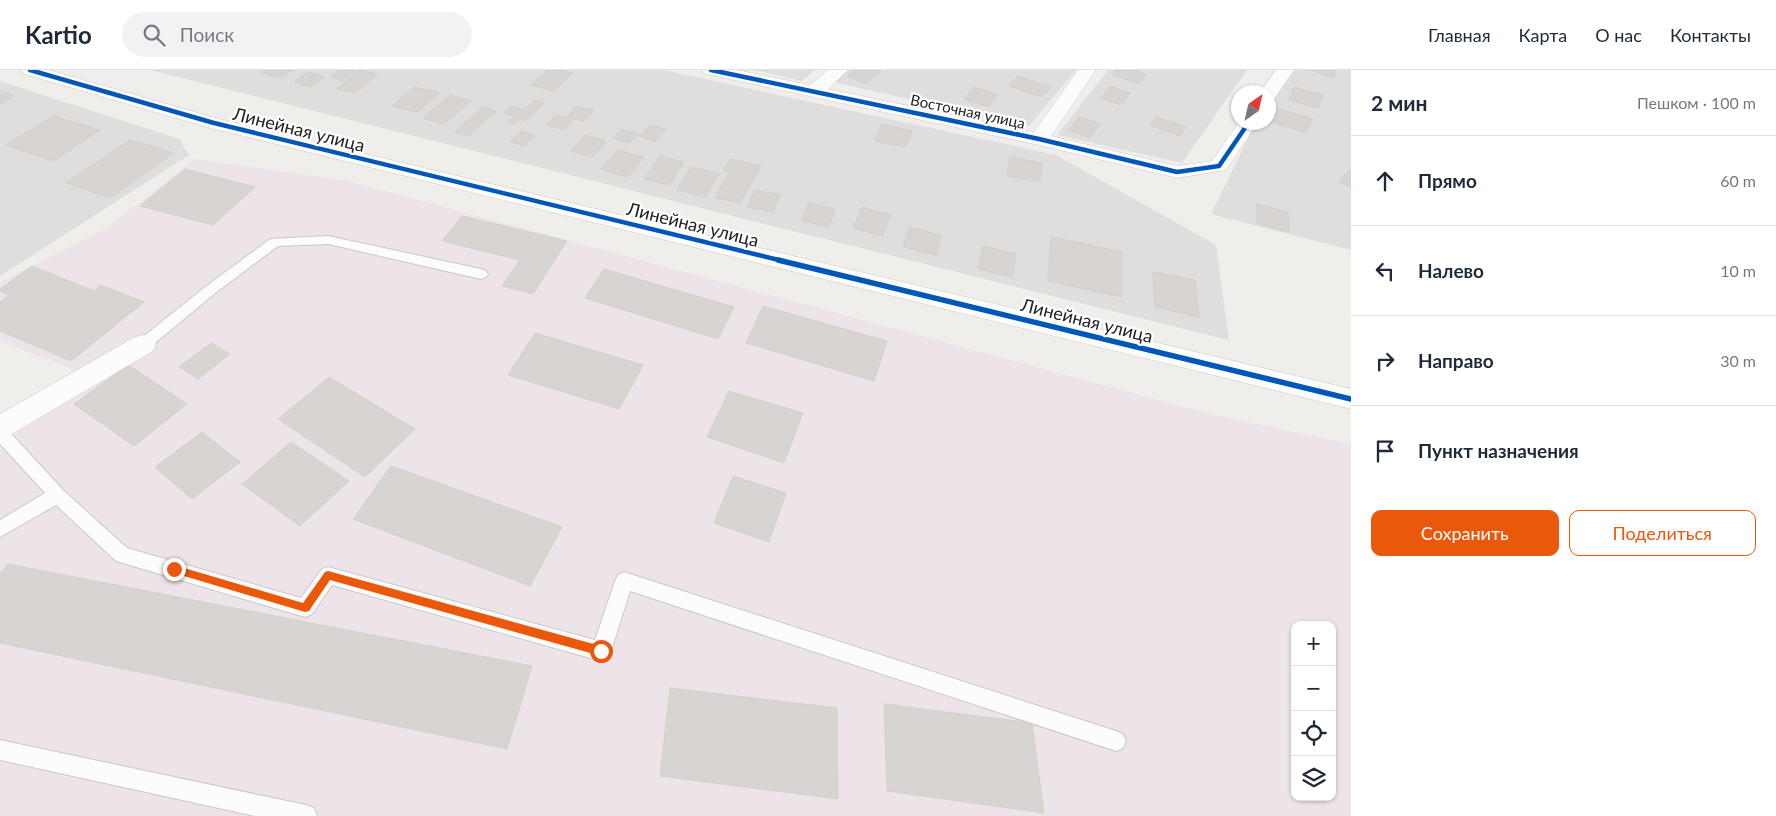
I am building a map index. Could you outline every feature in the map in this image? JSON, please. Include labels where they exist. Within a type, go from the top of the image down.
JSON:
[{"type":"street","name":"Линейная улица","points":[[30,70],[214,123],[1351,399]]},
{"type":"street","name":"Восточная улица","points":[[712,70],[1039,139],[1177,172],[1219,166],[1244,130]]},
{"type":"street","points":[[815,91],[839,70]]},
{"type":"street","points":[[1039,139],[1087,70]]},
{"type":"street","points":[[1274,85],[1285,70]]},
{"type":"street","points":[[0,426],[144,344]]},
{"type":"lane","points":[[144,344],[209,291],[275,242],[328,240],[481,274]]},
{"type":"lane","points":[[0,433],[57,495],[122,555],[305,608],[328,575],[601,651],[624,581],[1116,741]]},
{"type":"lane","points":[[0,529],[57,495]]},
{"type":"lane","points":[[0,750],[306,816]]},
{"type":"shaded area","points":[[150,70],[663,70],[1056,155],[1216,245],[1229,340]]},
{"type":"shaded area","points":[[755,70],[815,70],[802,81]]},
{"type":"shaded area","points":[[841,70],[1076,70],[1029,126],[828,81]]},
{"type":"shaded area","points":[[1108,70],[1247,70],[1237,85],[1231,85],[1231,93],[1182,163],[1057,135]]},
{"type":"shaded area","points":[[1292,70],[1351,70],[1351,250],[1211,214],[1253,130],[1276,130],[1276,95]]},
{"type":"shaded area","points":[[0,81],[179,139],[189,155],[0,276]]},
{"type":"shaded area","points":[[194,159],[348,181],[1214,415],[1351,444],[1351,816],[0,816],[0,450],[20,438],[15,434],[98,381],[0,341],[0,282],[107,228]]},
{"type":"building","points":[[265,70],[293,70],[282,78],[261,73]]},
{"type":"building","points":[[340,70],[356,70],[342,81],[330,77]]},
{"type":"building","points":[[360,70],[378,74],[355,93],[337,89]]},
{"type":"building","points":[[548,70],[561,70],[573,73],[554,91],[531,85]]},
{"type":"building","points":[[854,70],[881,71],[866,83],[847,76]]},
{"type":"building","points":[[1116,70],[1134,70],[1146,74],[1139,83],[1113,75]]},
{"type":"building","points":[[1310,70],[1336,70],[1333,78]]},
{"type":"building","points":[[308,72],[325,77],[310,87],[294,82]]},
{"type":"building","points":[[1018,76],[1051,87],[1042,97],[1009,86]]},
{"type":"building","points":[[1110,86],[1130,93],[1121,105],[1101,98]]},
{"type":"building","points":[[414,87],[439,93],[418,112],[392,106]]},
{"type":"building","points":[[974,87],[998,95],[988,107],[964,99]]},
{"type":"building","points":[[1294,87],[1323,95],[1318,108],[1289,100]]},
{"type":"building","points":[[0,91],[14,96],[0,104]]},
{"type":"building","points":[[450,95],[471,101],[444,124],[423,118]]},
{"type":"building","points":[[535,100],[544,103],[525,121],[519,119],[513,124],[507,122],[514,116],[504,113],[512,106],[524,110]]},
{"type":"building","points":[[576,106],[594,110],[584,121],[573,119],[564,130],[546,125],[556,115],[567,117]]},
{"type":"building","points":[[483,107],[496,111],[468,136],[455,132]]},
{"type":"building","points":[[1277,108],[1313,119],[1306,133],[1276,123]]},
{"type":"building","points":[[54,116],[100,130],[53,161],[6,145]]},
{"type":"building","points":[[1079,117],[1100,124],[1090,138],[1069,130]]},
{"type":"building","points":[[1156,117],[1186,127],[1180,136],[1150,125]]},
{"type":"building","points":[[882,124],[912,131],[905,147],[875,141]]},
{"type":"building","points":[[650,125],[666,129],[655,141],[639,136]]},
{"type":"building","points":[[622,129],[638,134],[629,143],[613,138]]},
{"type":"building","points":[[522,131],[535,136],[524,146],[510,142]]},
{"type":"building","points":[[585,135],[606,141],[593,157],[571,151]]},
{"type":"building","points":[[130,140],[173,153],[110,198],[66,183]]},
{"type":"building","points":[[618,150],[644,157],[628,177],[601,169]]},
{"type":"building","points":[[660,156],[684,162],[669,185],[644,179]]},
{"type":"building","points":[[1010,157],[1042,163],[1040,182],[1007,176]]},
{"type":"building","points":[[730,159],[761,166],[740,203],[715,198],[729,172],[724,171]]},
{"type":"building","points":[[691,167],[719,174],[705,197],[677,190]]},
{"type":"building","points":[[185,169],[255,187],[213,225],[140,206]]},
{"type":"building","points":[[1349,170],[1351,171],[1351,187],[1339,182]]},
{"type":"building","points":[[755,190],[780,195],[773,212],[747,207]]},
{"type":"building","points":[[808,203],[835,209],[829,227],[802,221]]},
{"type":"building","points":[[1257,204],[1288,212],[1289,232],[1257,224]]},
{"type":"building","points":[[862,207],[891,215],[882,236],[853,228]]},
{"type":"building","points":[[462,216],[567,241],[533,294],[502,286],[520,260],[442,241]]},
{"type":"building","points":[[909,227],[941,235],[936,255],[903,247]]},
{"type":"building","points":[[1051,237],[1122,252],[1122,297],[1048,281]]},
{"type":"building","points":[[983,246],[1016,254],[1012,277],[978,269]]},
{"type":"building","points":[[32,266],[94,291],[101,285],[144,302],[71,361],[0,331],[0,302],[9,295],[0,291],[0,289]]},
{"type":"building","points":[[604,269],[734,307],[718,339],[585,298]]},
{"type":"building","points":[[1153,272],[1195,280],[1199,317],[1155,307]]},
{"type":"building","points":[[763,306],[887,341],[874,381],[746,343]]},
{"type":"building","points":[[535,333],[643,365],[619,409],[508,375]]},
{"type":"building","points":[[211,343],[230,354],[198,379],[179,367]]},
{"type":"building","points":[[128,365],[187,404],[134,446],[74,404]]},
{"type":"building","points":[[329,377],[415,429],[365,477],[278,419]]},
{"type":"building","points":[[729,391],[803,413],[784,463],[707,437]]},
{"type":"building","points":[[202,432],[240,462],[192,499],[155,467]]},
{"type":"building","points":[[291,442],[349,481],[300,526],[242,484]]},
{"type":"building","points":[[391,466],[562,527],[530,586],[353,519]]},
{"type":"building","points":[[733,476],[786,493],[769,542],[714,523]]},
{"type":"building","points":[[8,564],[532,666],[507,749],[0,643],[0,574]]},
{"type":"building","points":[[670,688],[837,708],[838,799],[660,776]]},
{"type":"building","points":[[884,704],[1032,723],[1044,813],[887,791]]},
{"type":"cycle path","points":[[30,70],[214,123],[1351,399]]},
{"type":"cycle path","points":[[711,70],[1039,139],[1177,172],[1219,166],[1244,130]]},
{"type":"route","points":[[174,569],[305,608],[328,575],[601,651]]}]
